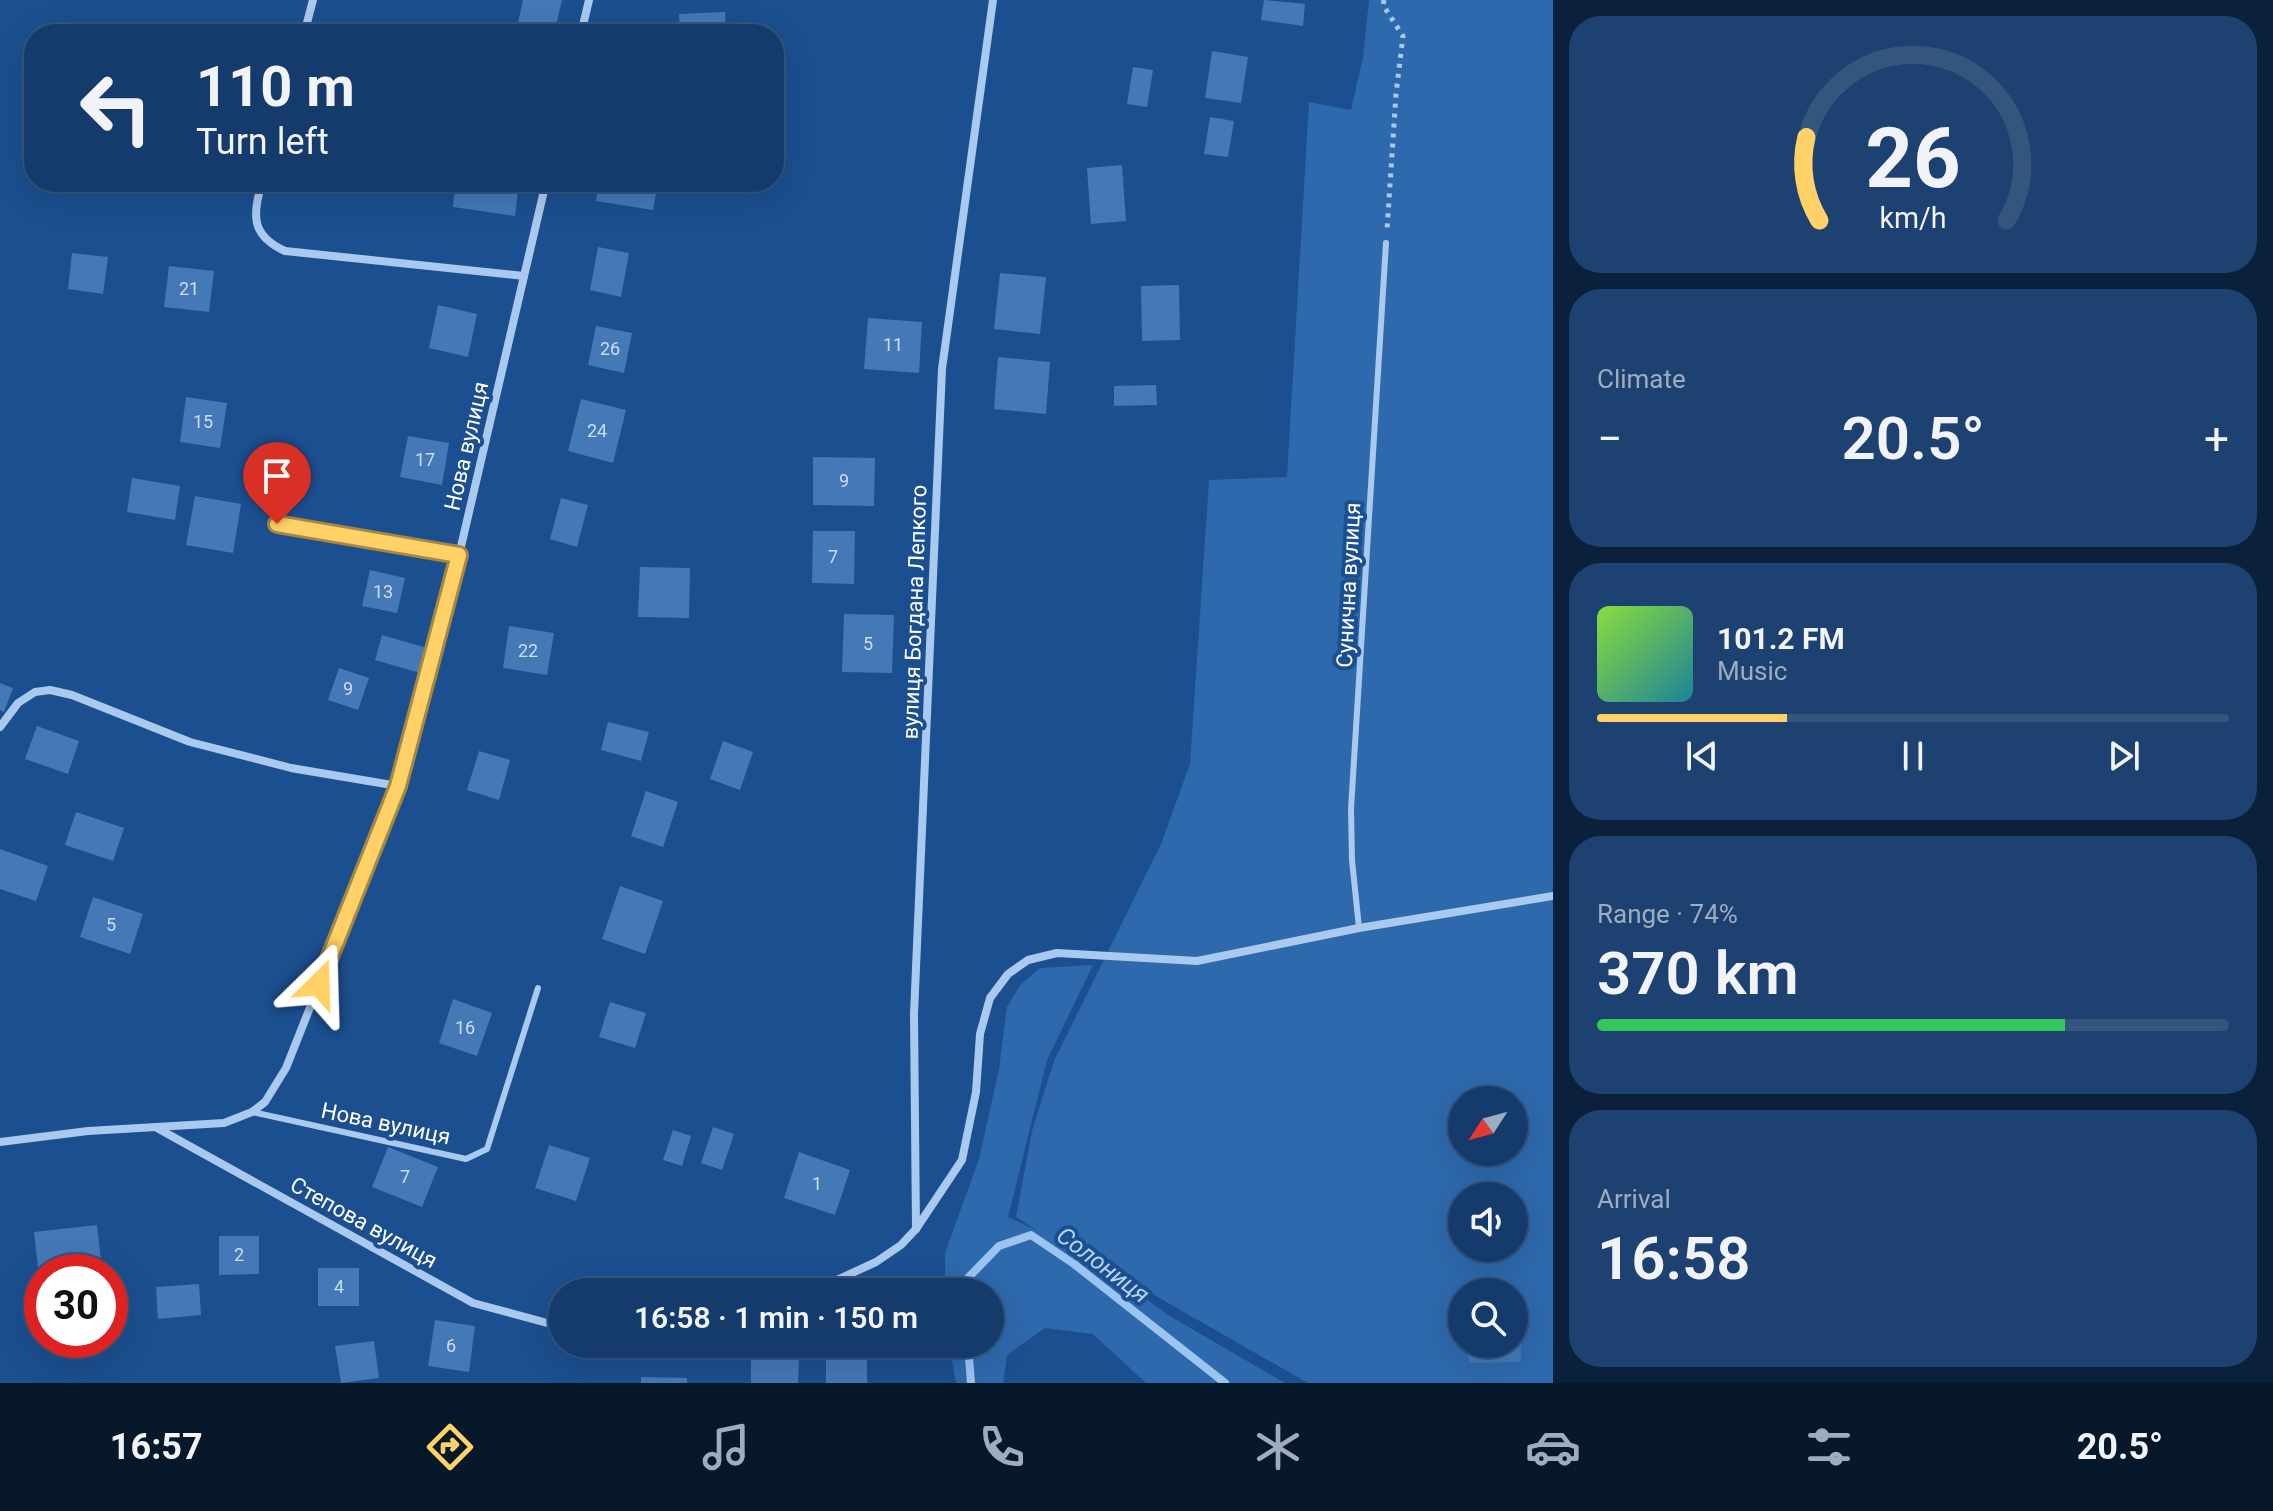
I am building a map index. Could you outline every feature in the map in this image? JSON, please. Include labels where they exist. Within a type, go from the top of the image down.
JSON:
[{"type":"street","points":[[307,24],[313,0]]},
{"type":"street","points":[[583,24],[589,0]]},
{"type":"street","name":"вулиця Богдана Лепкого","points":[[916,1229],[914,1014],[942,369],[993,0]]},
{"type":"street","points":[[260,192],[254,217],[260,232],[271,245],[285,251],[524,276]]},
{"type":"street","name":"Нова вулиця","points":[[0,1142],[88,1131],[224,1123],[252,1112],[265,1102],[286,1068],[398,786],[459,555],[544,192]]},
{"type":"street","points":[[0,727],[18,703],[35,692],[50,690],[72,695],[190,742],[291,768],[398,786]]},
{"type":"street","points":[[841,1278],[876,1262],[901,1245],[916,1229],[962,1160],[976,1092],[980,1034],[990,998],[1008,974],[1028,960],[1057,953],[1197,961],[1359,928],[1553,896]]},
{"type":"street","name":"Степова вулиця","points":[[156,1128],[473,1303],[548,1323]]},
{"type":"lane","name":"Сунична вулиця","points":[[1359,928],[1352,860],[1351,809],[1386,243]]},
{"type":"lane","points":[[277,524],[459,555]]},
{"type":"lane","name":"Нова вулиця","points":[[252,1112],[466,1159],[487,1149],[538,988]]},
{"type":"path","points":[[1384,0],[1383,5],[1403,36],[1386,243]]},
{"type":"shaded area","points":[[1369,0],[1553,0],[1553,1383],[1308,1383],[1093,1260],[1168,1315],[1285,1383],[1146,1383],[1093,1334],[1045,1328],[1007,1355],[1003,1383],[956,1383],[952,1358],[1004,1358],[1004,1278],[945,1278],[945,1253],[979,1159],[999,1069],[1007,1007],[1021,984],[1040,968],[1093,965],[1047,1060],[1008,1217],[1036,1230],[1016,1217],[1032,1131],[1054,1061],[1161,844],[1190,764],[1209,480],[1287,477],[1309,102],[1351,110],[1363,57]]},
{"type":"building","points":[[523,0],[562,0],[556,24],[518,24]]},
{"type":"building","points":[[1264,0],[1305,4],[1303,26],[1261,20]]},
{"type":"building","points":[[725,12],[726,24],[680,24],[679,14]]},
{"type":"building","points":[[1212,51],[1248,57],[1241,103],[1205,98]]},
{"type":"building","points":[[1133,67],[1153,70],[1147,107],[1127,104]]},
{"type":"building","points":[[1210,117],[1234,121],[1228,157],[1204,154]]},
{"type":"building","points":[[1122,165],[1126,221],[1091,224],[1087,168]]},
{"type":"building","points":[[455,192],[518,192],[515,216],[453,207]]},
{"type":"building","points":[[597,192],[656,192],[653,210],[596,201]]},
{"type":"building","points":[[598,247],[629,253],[621,297],[590,290]]},
{"type":"building","points":[[72,253],[108,257],[103,294],[68,289]]},
{"type":"building","points":[[169,266],[214,271],[209,312],[164,307]]},
{"type":"building","points":[[1000,273],[1046,277],[1040,334],[994,329]]},
{"type":"building","points":[[1179,285],[1180,340],[1142,341],[1141,286]]},
{"type":"building","points":[[438,305],[477,314],[468,357],[429,348]]},
{"type":"building","points":[[868,318],[922,322],[919,373],[864,369]]},
{"type":"building","points":[[596,326],[632,333],[624,373],[588,365]]},
{"type":"building","points":[[998,357],[1050,362],[1046,414],[994,409]]},
{"type":"building","points":[[1156,385],[1157,405],[1114,406],[1114,386]]},
{"type":"building","points":[[186,397],[227,403],[220,448],[180,442]]},
{"type":"building","points":[[581,399],[626,410],[613,463],[568,451]]},
{"type":"building","points":[[408,436],[449,443],[442,485],[400,477]]},
{"type":"building","points":[[813,457],[875,458],[874,506],[813,505]]},
{"type":"building","points":[[132,478],[180,486],[175,520],[127,512]]},
{"type":"building","points":[[195,496],[241,504],[233,553],[186,545]]},
{"type":"building","points":[[561,498],[588,505],[577,547],[550,539]]},
{"type":"building","points":[[813,531],[855,531],[854,584],[812,583]]},
{"type":"building","points":[[640,567],[690,568],[689,618],[638,617]]},
{"type":"building","points":[[370,570],[405,578],[397,613],[362,606]]},
{"type":"building","points":[[844,614],[894,615],[892,673],[842,672]]},
{"type":"building","points":[[509,626],[554,633],[547,675],[503,668]]},
{"type":"building","points":[[382,635],[427,648],[420,673],[375,660]]},
{"type":"building","points":[[339,668],[369,678],[358,710],[328,700]]},
{"type":"building","points":[[0,683],[13,688],[4,712],[0,710]]},
{"type":"building","points":[[608,722],[649,732],[641,761],[601,750]]},
{"type":"building","points":[[37,726],[79,741],[68,774],[25,759]]},
{"type":"building","points":[[723,741],[753,752],[740,790],[710,779]]},
{"type":"building","points":[[479,751],[510,760],[499,800],[467,790]]},
{"type":"building","points":[[646,791],[678,802],[663,847],[631,836]]},
{"type":"building","points":[[76,812],[124,828],[113,861],[65,845]]},
{"type":"building","points":[[0,849],[48,866],[36,901],[0,889]]},
{"type":"building","points":[[620,886],[663,901],[645,954],[602,939]]},
{"type":"building","points":[[93,897],[143,914],[130,954],[80,937]]},
{"type":"building","points":[[453,999],[492,1013],[477,1056],[439,1043]]},
{"type":"building","points":[[610,1002],[646,1013],[635,1048],[599,1037]]},
{"type":"building","points":[[713,1127],[734,1134],[722,1170],[701,1163]]},
{"type":"building","points":[[673,1130],[691,1136],[682,1166],[663,1160]]},
{"type":"building","points":[[549,1145],[590,1158],[576,1201],[535,1188]]},
{"type":"building","points":[[388,1147],[438,1167],[422,1207],[372,1187]]},
{"type":"building","points":[[799,1152],[850,1170],[835,1215],[784,1198]]},
{"type":"building","points":[[97,1225],[100,1254],[36,1254],[34,1232]]},
{"type":"building","points":[[219,1236],[259,1236],[259,1274],[219,1275]]},
{"type":"building","points":[[318,1268],[359,1268],[359,1306],[318,1306]]},
{"type":"building","points":[[199,1284],[201,1315],[158,1319],[156,1287]]},
{"type":"building","points":[[435,1320],[475,1326],[469,1372],[428,1366]]},
{"type":"building","points":[[374,1341],[379,1378],[341,1383],[335,1346]]},
{"type":"building","points":[[751,1358],[799,1358],[798,1383],[751,1383]]},
{"type":"building","points":[[826,1358],[867,1358],[867,1383],[826,1383]]},
{"type":"building","points":[[1469,1358],[1521,1358],[1521,1362],[1469,1363]]},
{"type":"building","points":[[641,1377],[687,1378],[687,1383],[641,1383]]},
{"type":"waterway","name":"Солониця","points":[[968,1278],[999,1246],[1031,1235],[1074,1264],[1225,1383]]},
{"type":"waterway","name":"Солониця","points":[[969,1358],[971,1383]]},
{"type":"route","points":[[277,524],[459,555],[398,786],[319,984]]}]
